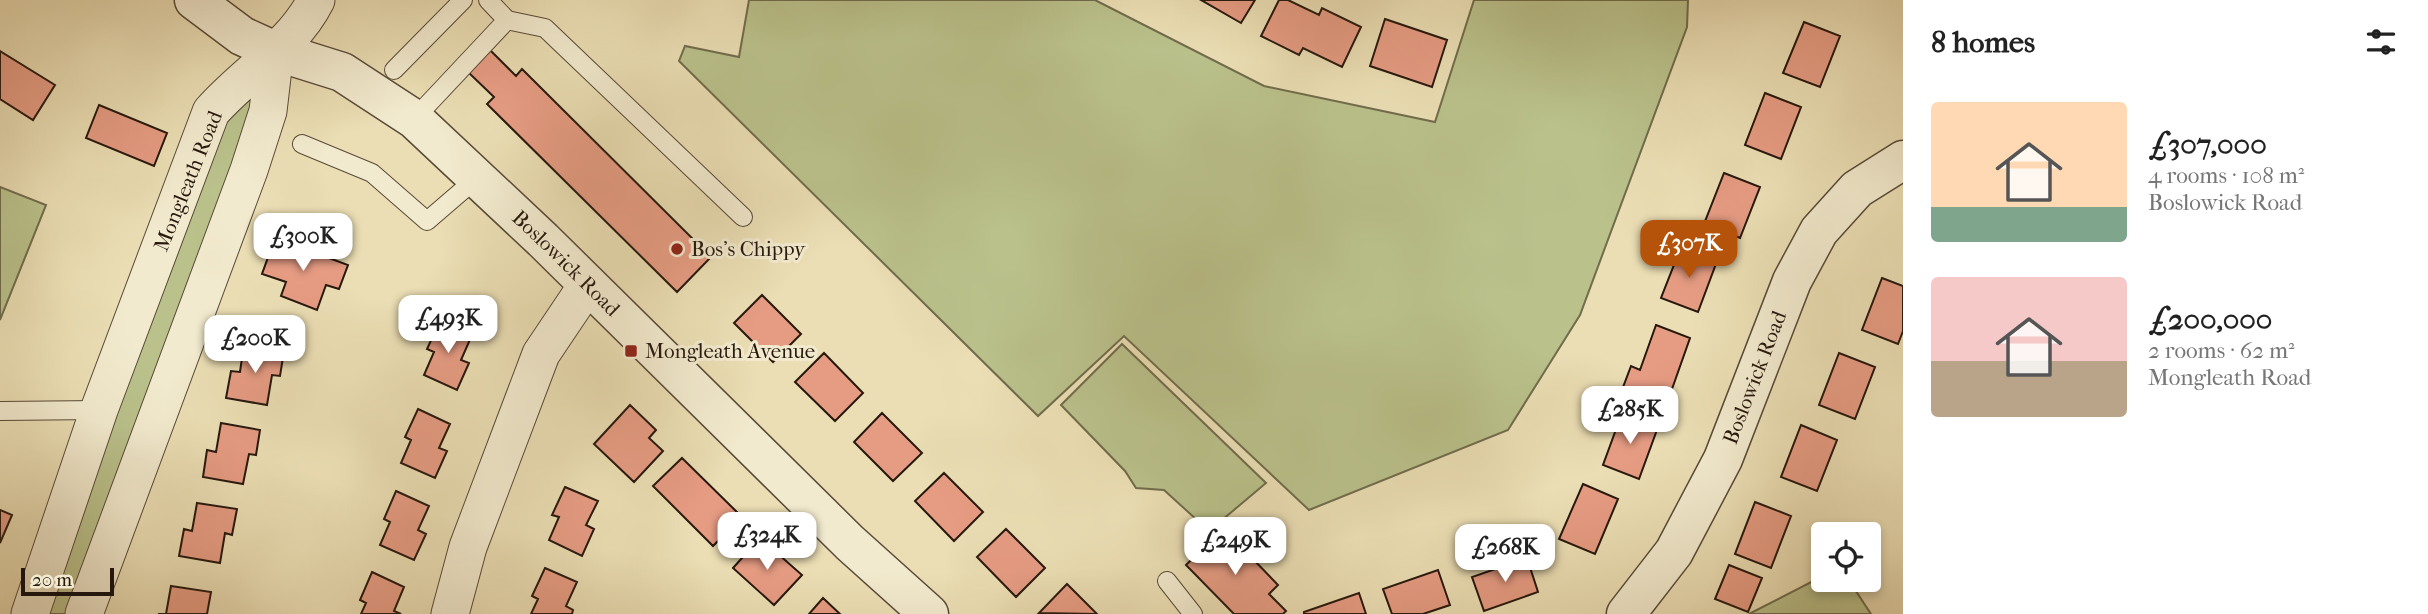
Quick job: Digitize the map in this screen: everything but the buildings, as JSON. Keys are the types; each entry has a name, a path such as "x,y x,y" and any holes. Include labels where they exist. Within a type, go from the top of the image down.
{"street":[{"name":"Boslowick Road","path":"194,0 242,36 275,51 342,72 414,119 588,284 849,543 929,614"},
{"name":"Mongleath Road","path":"30,614 99,410 211,112 231,89 305,22 316,0"},
{"path":"84,614 249,170 268,111 275,51"},
{"name":"Boslowick Road","path":"1626,614 1674,552 1723,459 1792,281 1819,231 1857,189 1903,160"},
{"path":"450,614 468,547 541,354 588,284"}],"lane":[{"path":"394,70 463,0"},
{"path":"488,0 508,20 545,28 743,217"},
{"path":"414,119 508,20"},
{"path":"302,144 372,173 427,221 477,178"},
{"path":"0,411 99,410"},
{"path":"1167,581 1193,614"}],"green space":[{"path":"749,0 1095,0 1264,86 1435,122 1474,0 1688,0 1687,27 1580,315 1508,430 1309,510 1124,336 1038,416 679,61 685,46 739,57"},
{"path":"262,73 257,114 77,614 43,614 221,115"},
{"path":"0,187 46,205 0,320"},
{"path":"1122,344 1266,483 1209,531 1164,490 1136,488 1125,471 1061,405"},
{"path":"1811,582 1811,592 1857,592 1871,614 1749,614"}],"place":[{"name":"Bos's Chippy","path":"677,249"},
{"name":"Mongleath Avenue","path":"631,351"}]}
